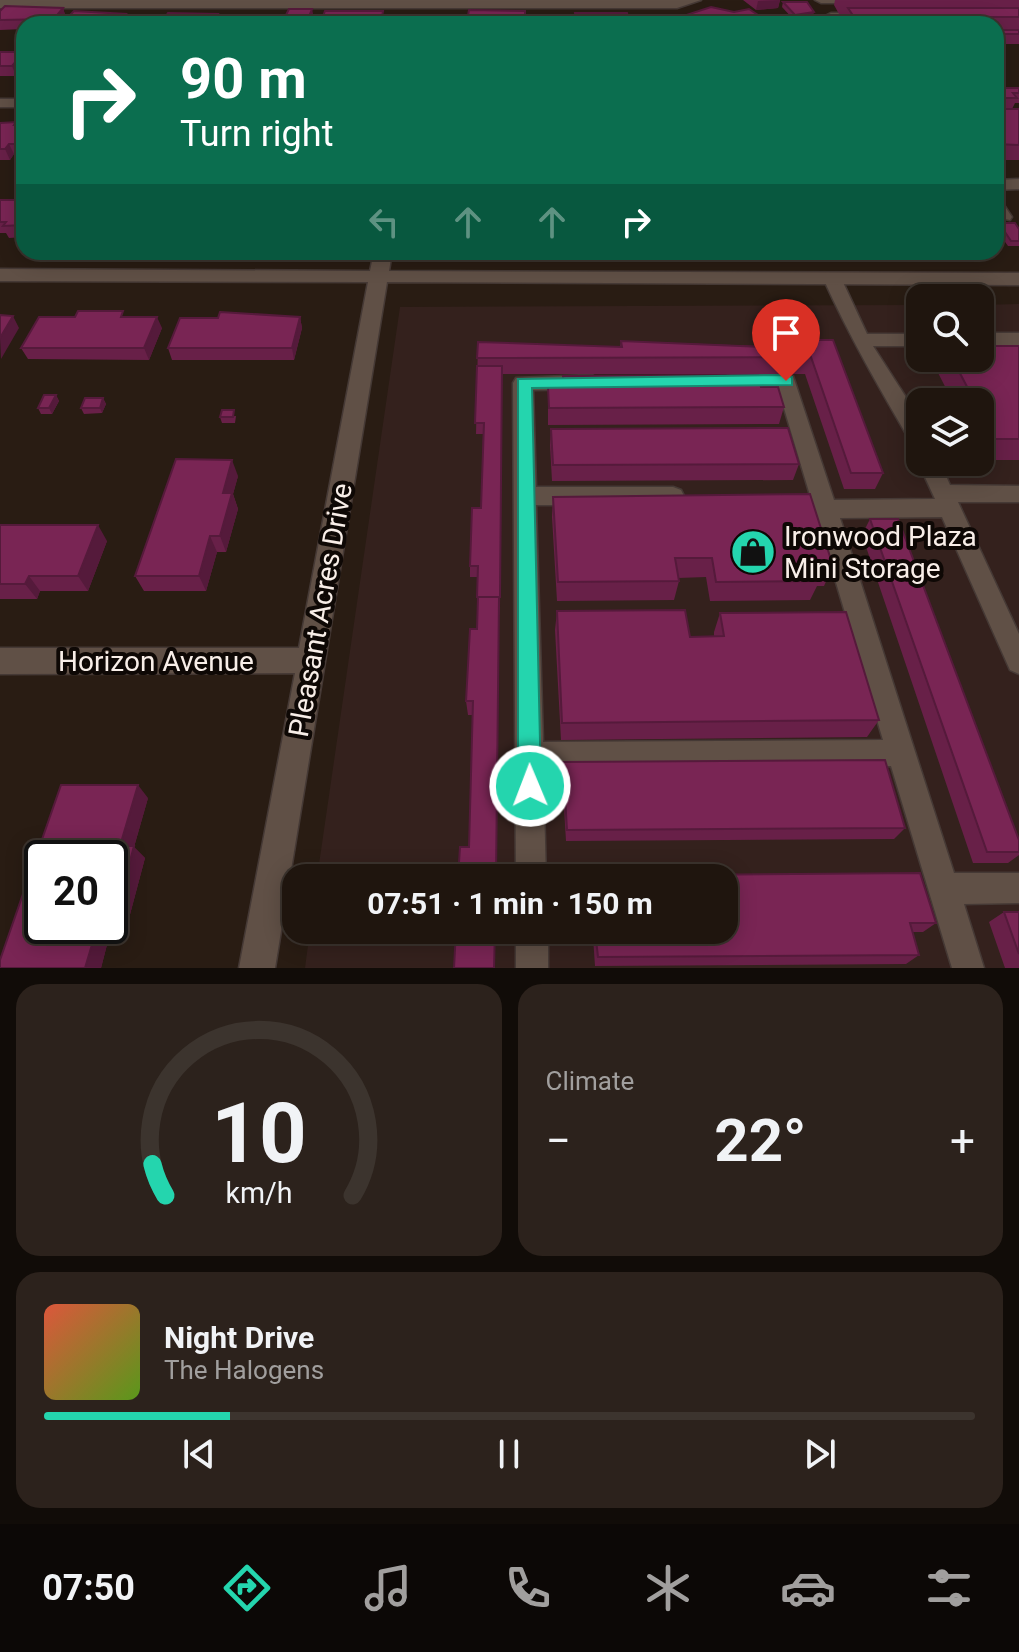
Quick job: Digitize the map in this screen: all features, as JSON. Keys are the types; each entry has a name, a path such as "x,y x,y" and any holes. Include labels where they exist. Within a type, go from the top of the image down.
{"street":[{"path":"0,4 426,10 677,4 695,0"},
{"path":"0,275 381,264 832,278 1019,279"},
{"name":"Pleasant Acres Drive","path":"257,968 381,264"},
{"name":"Horizon Avenue","path":"0,661 312,660"}],"lane":[{"path":"821,0 882,0"},
{"path":"832,278 860,340 906,411"},
{"path":"994,339 1019,339"},
{"path":"860,340 906,340"},
{"path":"709,381 786,381 968,968"},
{"path":"531,864 523,383 616,382"},
{"path":"935,476 1012,629 1019,662"},
{"path":"791,496 824,502 946,501 1019,494"},
{"path":"525,496 697,496"},
{"path":"529,755 901,753"},
{"path":"944,889 1019,888"},
{"path":"532,944 532,968"}],"shaded area":[{"path":"1019,304 1019,968 305,968 308,944 738,944 738,864 319,864 400,307 906,305 906,372 994,372 994,305"}],"building":[{"path":"783,2 807,2 814,12 795,15"},
{"path":"5,6 63,8 56,16 16,16 16,20 0,20 0,11"},
{"path":"711,7 734,12 749,9 760,16 683,16"},
{"path":"848,8 1019,8 1019,17 853,16"},
{"path":"289,9 312,9 309,16 236,16 237,15 286,15"},
{"path":"469,10 525,11 525,16 468,16"},
{"path":"74,11 126,14 125,16 69,16"},
{"path":"325,11 383,11 382,16 323,16"},
{"path":"168,13 218,14 217,16 166,16"},
{"path":"575,13 627,13 628,16 576,16"},
{"path":"1004,30 1019,30 1019,34 1004,34"},
{"path":"0,52 16,52 16,61 12,66 0,66"},
{"path":"1004,88 1019,88 1019,93 1013,93 1017,98 1004,98"},
{"path":"1004,109 1019,109 1019,145 1004,144"},
{"path":"16,122 16,144 9,144 5,149 0,149 0,123"},
{"path":"0,200 16,200 16,225 3,226 6,222 0,222"},
{"path":"1004,223 1015,223 1019,229 1019,241 1011,241 1004,230"},
{"path":"78,311 123,311 121,317 157,317 144,348 21,348 39,317 75,317"},
{"path":"220,312 300,317 292,348 168,348 180,318 218,318"},
{"path":"0,315 13,316 0,338"},
{"path":"762,340 833,340 883,473 851,473 811,357 477,358 478,342 622,347 621,341 764,347"},
{"path":"994,346 1019,346 1019,439 994,439 994,388 968,388 959,372 994,372"},
{"path":"477,366 502,366 500,597 477,597 478,566 470,566 472,508 481,508 484,423 475,423"},
{"path":"758,375 761,387 778,387 784,407 549,408 548,387 564,387 563,376"},
{"path":"44,395 56,395 49,408 38,408"},
{"path":"85,398 103,398 100,408 81,408"},
{"path":"222,410 234,410 233,417 220,417"},
{"path":"788,428 799,464 553,465 551,429"},
{"path":"176,459 232,460 223,493 232,493 220,536 210,536 199,576 135,576"},
{"path":"810,494 833,566 815,567 819,581 716,582 712,558 675,558 679,581 558,582 553,497"},
{"path":"870,519 898,519 1019,840 1019,852 987,852"},
{"path":"0,525 98,525 78,576 29,576 25,584 0,584"},
{"path":"478,597 499,597 496,864 459,864 460,847 469,847 473,701 466,701 470,629 477,629"},
{"path":"685,610 690,637 724,636 720,613 846,612 879,720 562,723 557,611"},
{"path":"885,760 905,828 567,830 563,762"},
{"path":"61,785 138,785 122,840 42,840"},
{"path":"128,846 134,846 128,868"},
{"path":"920,873 936,923 910,923 919,955 598,957 597,944 738,944 738,875"},
{"path":"24,891 24,944 92,944 85,968 0,968"},
{"path":"1004,912 1019,912 1019,954"},
{"path":"455,944 495,944 494,968 454,968"}],"place":[{"name":"Ironwood Plaza Mini Storage","path":"753,552"}],"route":[{"path":"530,786 523,383 786,381"}]}
